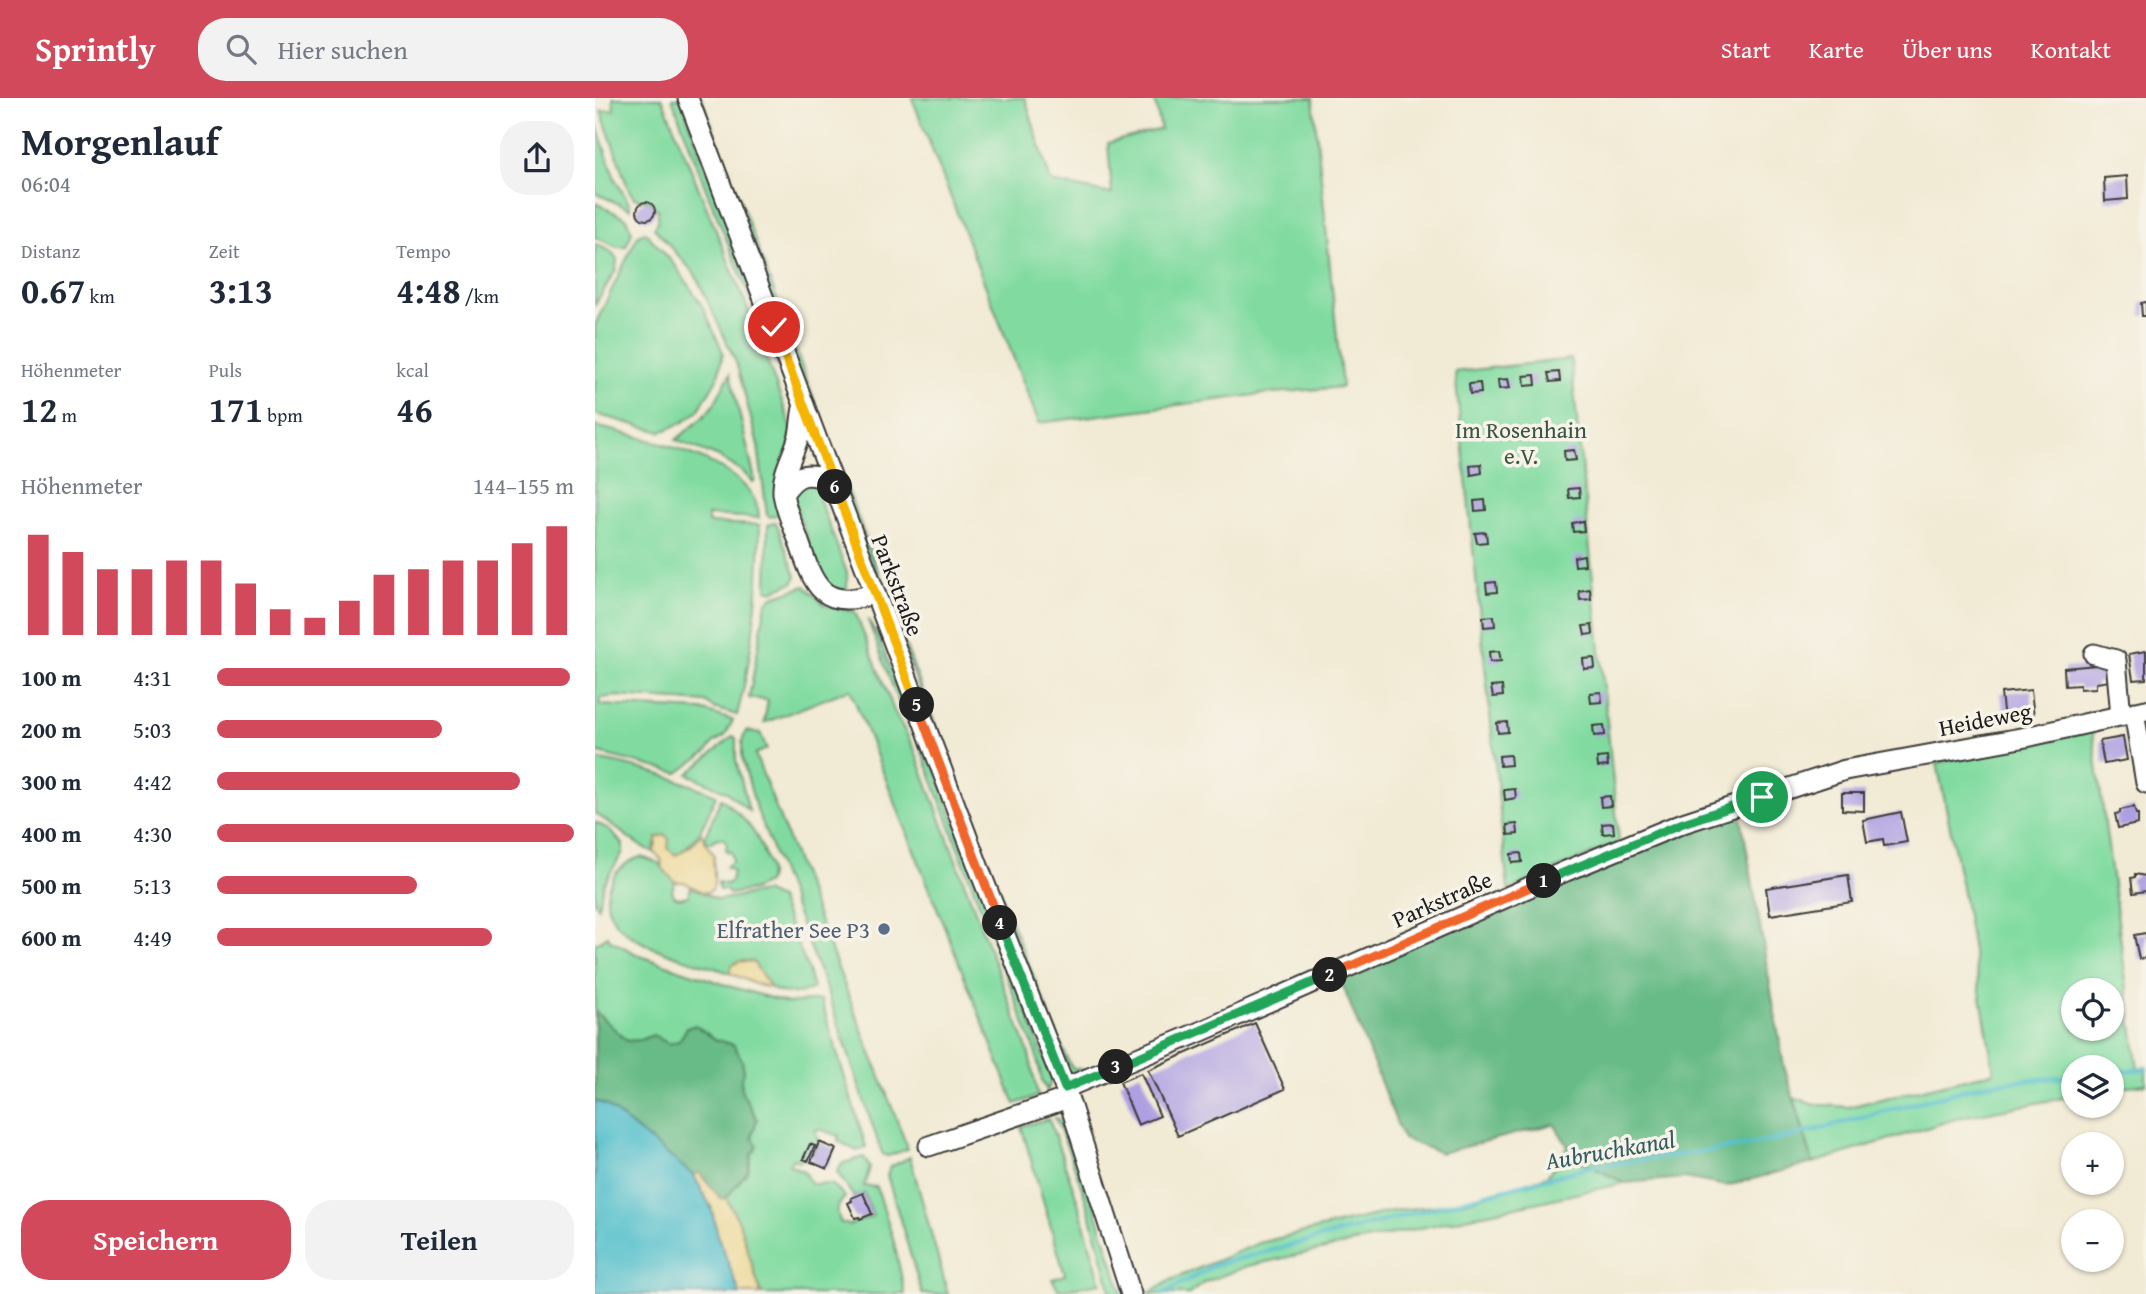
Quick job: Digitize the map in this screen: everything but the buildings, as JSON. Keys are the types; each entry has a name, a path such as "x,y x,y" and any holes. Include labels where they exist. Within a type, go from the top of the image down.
{"street":[{"name":"Parkstraße","path":"688,98 1066,1093 1131,1294"},
{"path":"803,403 799,435 784,476 783,494 811,579 821,592 837,599 851,600 875,593"},
{"path":"783,494 791,481 803,475 832,479"},
{"path":"2094,654 2116,660 2134,713 2146,783"},
{"name":"Heideweg","path":"1845,770 2026,737 2134,713"},
{"name":"Parkstraße","path":"1066,1093 1566,871 1683,823 1845,770"},
{"path":"929,1146 1066,1093"}],"green space":[{"path":"613,98 662,98 750,314 792,429 779,514 770,517 767,515 758,445 736,362 695,274 654,228 658,221 658,210 648,201 634,198 628,188 601,111 614,110"},
{"path":"672,98 680,98 794,406 705,187"},
{"path":"694,98 702,98 980,845 1068,1061 1073,1068 1088,1071 1080,1075 1065,1071"},
{"path":"912,98 1025,98 1051,182 1112,194 1108,143 1161,129 1154,98 1313,98 1342,387 1263,394 1039,423"},
{"path":"595,120 615,179 630,209 595,193"},
{"path":"595,203 626,218 632,232 626,247 617,247 595,237"},
{"path":"645,232 675,265 703,307 723,352 718,377 698,411 682,423 661,432 595,414 595,325 638,235"},
{"path":"595,244 610,251 617,259 616,270 595,305"},
{"name":"Im Rosenhain e.V.","path":"1571,359 1619,842 1508,890 1455,372"},
{"path":"730,374 755,480 753,482 743,472 719,457 676,440 713,406"},
{"path":"595,426 666,445 718,467 739,481 754,498 759,518 708,515 708,523 760,525 755,621 737,715 714,708 705,702 617,696 600,698 600,705 701,710 733,720 725,736 678,773 595,752"},
{"path":"813,482 847,573 847,591 824,585 793,499 799,488"},
{"path":"776,522 796,576 794,582 773,591 767,589 768,525"},
{"path":"805,586 824,604 855,612 895,713 913,746 1029,1054 1038,1096 1015,1104 850,689 764,723 768,700 749,698 766,603 773,597"},
{"path":"868,620 879,638 905,708 920,729 1052,1079 1047,1091 1036,1054 916,736 900,707"},
{"path":"2092,728 2138,1069 2146,1067 2146,1084 2124,1087 2124,1055 2061,1055 2061,1098 1962,1117 1813,1163 1794,1097 1811,1104 1848,1107 1994,1072 1937,763"},
{"path":"746,731 760,733 767,749 755,754 908,1149 888,1156 883,1155 879,1145 827,991 755,805 742,757 742,742"},
{"path":"733,736 736,738 736,760 749,811 727,792 688,774"},
{"path":"595,759 657,773 716,795 697,836 676,855 655,843 654,852 595,814"},
{"path":"721,798 742,817 762,847 769,873 767,883 752,890 729,894 726,890 719,890 718,882 726,884 731,881 733,871 726,867 733,861 731,852 726,851 727,842 722,838 711,843 706,842 705,837"},
{"path":"1740,810 1784,1066 1813,1163 1726,1186 1685,1178 1625,1183 1576,1159 1554,1124 1441,1153 1403,1139 1339,976"},
{"path":"595,822 608,829 623,844 623,852 604,883 598,907 595,903"},
{"path":"641,857 659,863 675,882 672,890 674,896 679,898 688,896 691,887 718,900 764,892 779,899 813,988 797,993 779,992 767,984 753,962 740,961 732,965 729,973 672,955 631,936 617,923 608,908 608,889 620,868"},
{"path":"608,936 610,940 640,956 729,986 788,1003 821,1000 866,1147 857,1151 838,1141 839,1136 819,1129 815,1131 819,1141 812,1156 799,1161 792,1159 789,1164 805,1172 813,1184 831,1184 845,1197 838,1206 838,1216 841,1223 849,1225 873,1216 864,1193 854,1197 837,1172 843,1163 864,1157 870,1168 864,1186 877,1187 894,1242 905,1294 761,1294 739,1222 726,1198 748,1171 752,1152 755,1151 752,1137 757,1119 742,1092 742,1060 734,1045 715,1039 695,1025 687,1028 679,1041 669,1044 653,1035 627,1041 595,1011 595,944"},
{"path":"595,1011 627,1041 653,1035 669,1044 679,1041 687,1028 695,1025 715,1039 734,1045 742,1060 742,1092 757,1119 752,1137 757,1145 752,1153 748,1171 726,1198 721,1200 698,1173 694,1176 606,1105 595,1101"},
{"path":"1055,1118 1066,1123 1071,1130 1122,1294 1111,1294 1087,1204"},
{"path":"1049,1119 1077,1199 1101,1283 1059,1290 1052,1279 1065,1275 1021,1126"},
{"path":"1568,1146 1576,1159 1625,1183 1248,1266 1205,1282 1189,1294 1148,1294 1171,1280 1259,1243 1391,1211 1466,1202 1547,1176"},
{"path":"910,1157 948,1294 922,1294 887,1175 890,1167"}],"sand":[{"path":"702,833 714,855 712,890 704,893 684,882 675,882 663,869 661,859 654,852 657,837 665,835 669,839 668,849 676,855 692,845"},
{"path":"740,961 753,962 771,988 729,973 732,965"},
{"path":"698,1172 721,1199 726,1198 739,1222 761,1294 740,1294 719,1239 711,1207 694,1176"}],"water":[{"path":"595,1101 606,1105 694,1176 711,1207 719,1239 740,1294 595,1294"}],"waterway":[{"name":"Aubruchkanal","path":"2124,1071 2146,1069"},
{"name":"Aubruchkanal","path":"1163,1294 1215,1265 1591,1167 1748,1145 1797,1135 1986,1084 2061,1077"}],"place":[{"name":"Elfrather See P3","path":"884,929"}],"route":[{"path":"774,327 1065,1088 1202,1031 1566,871 1683,823 1762,797"}]}
